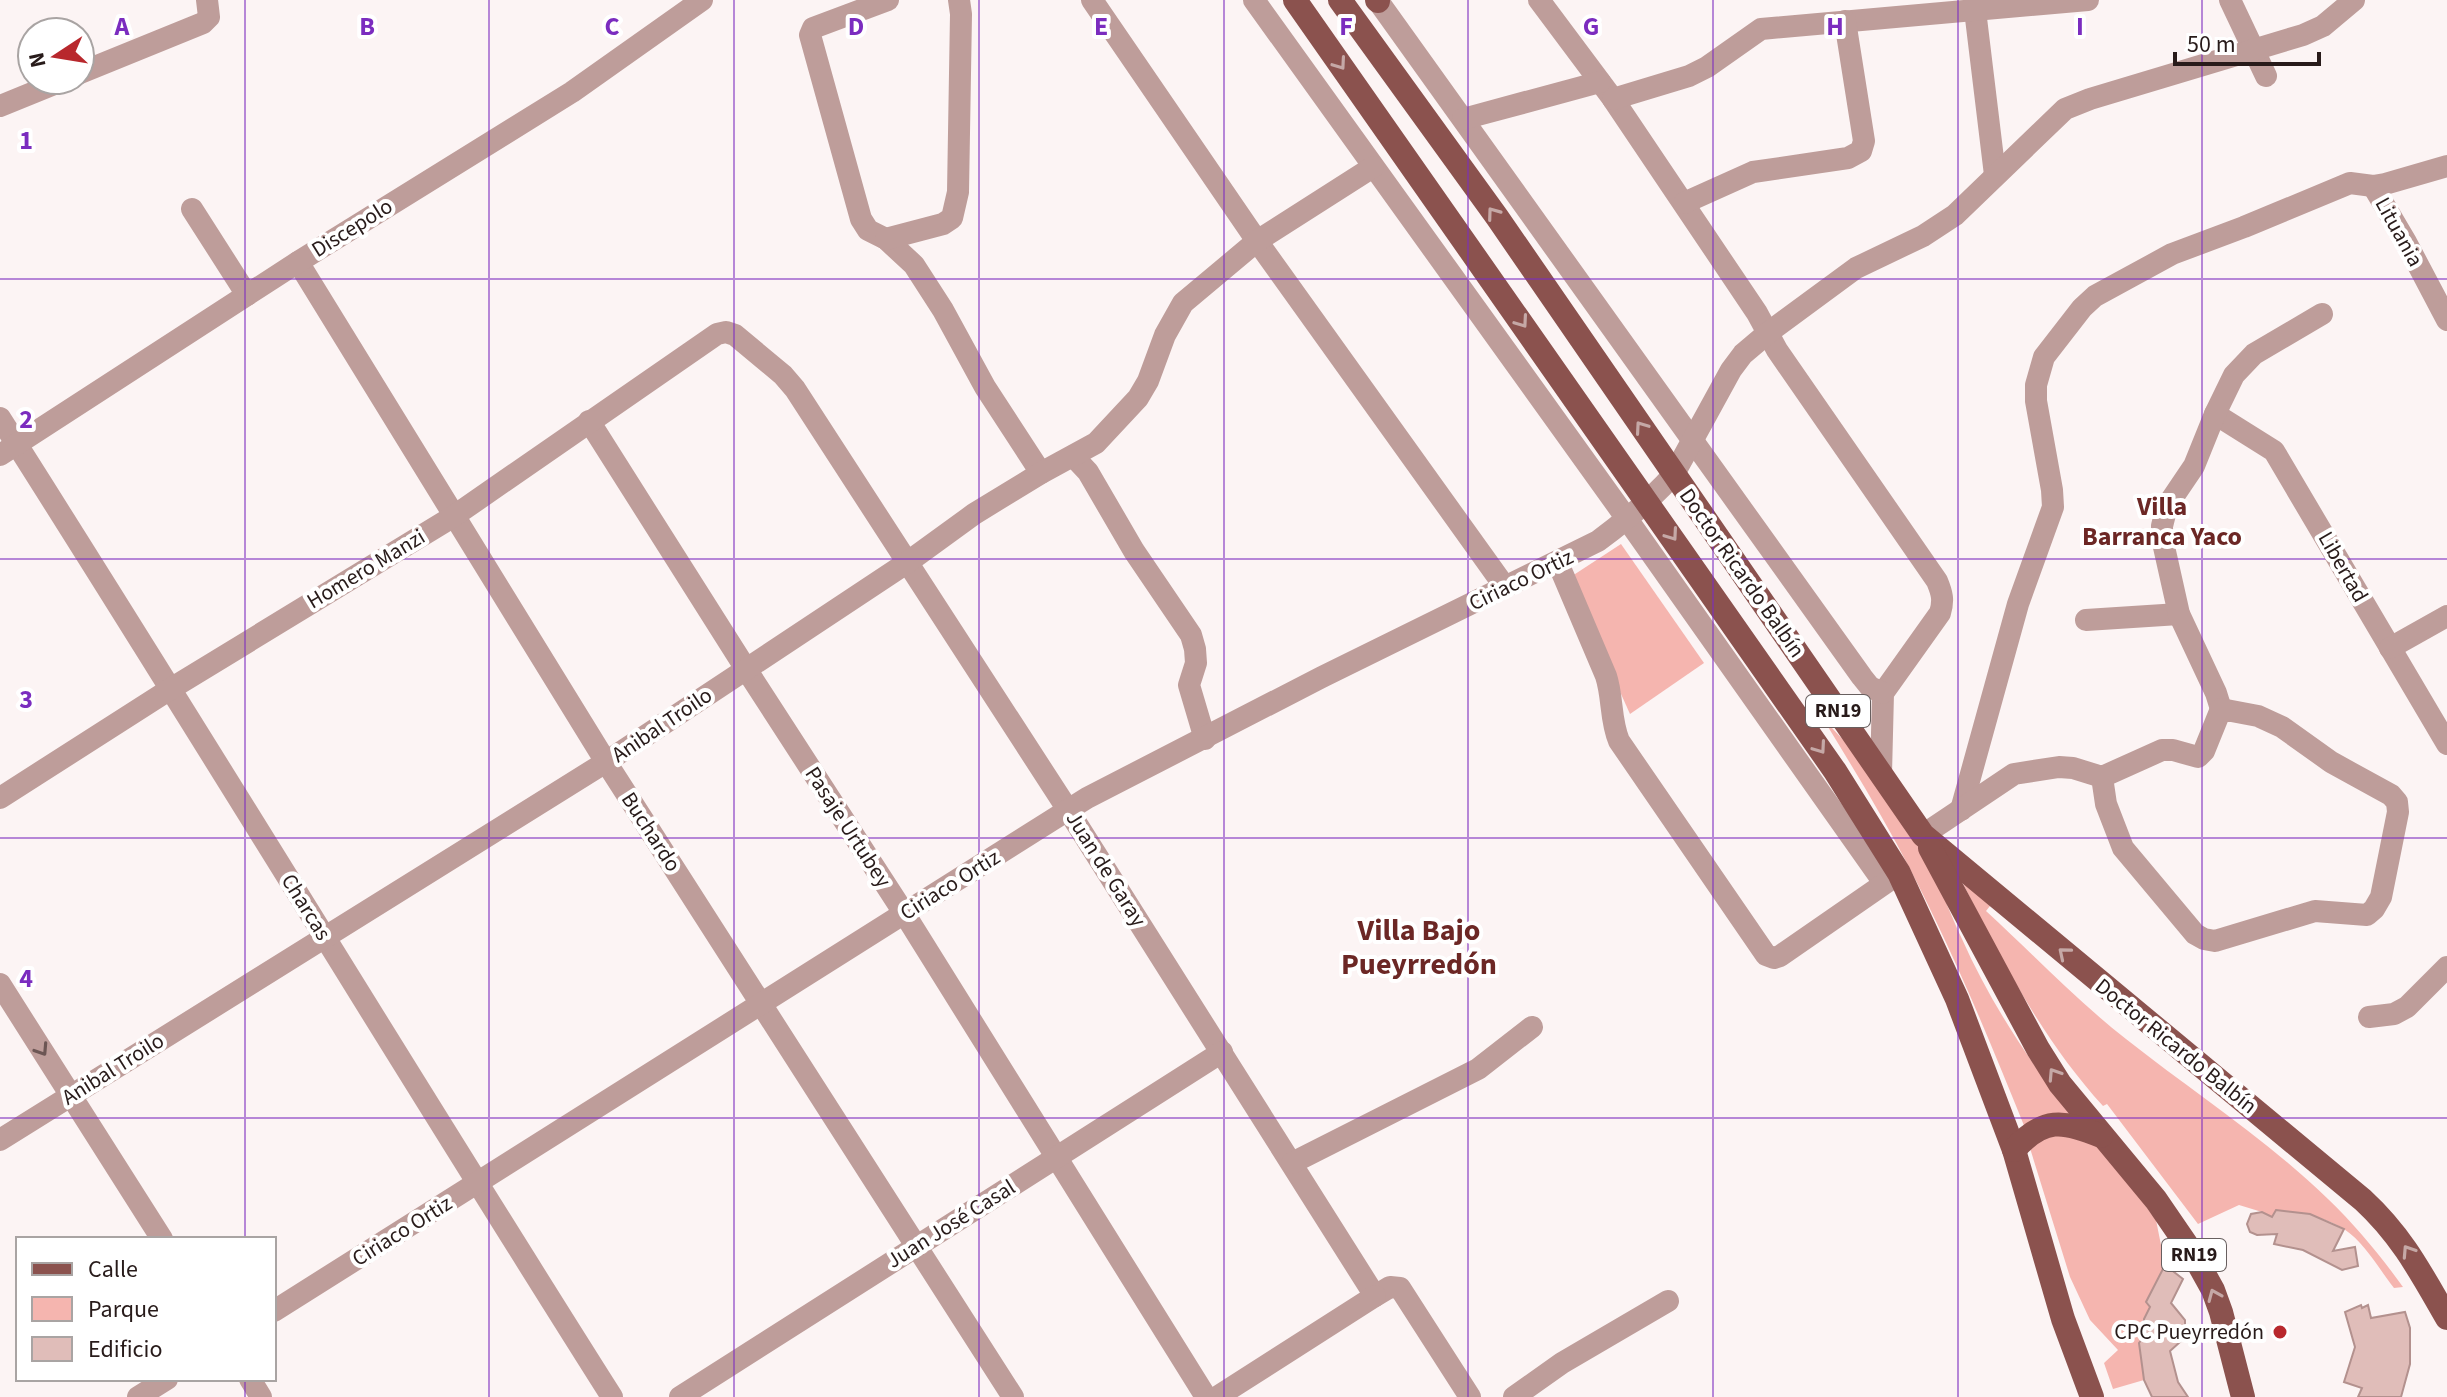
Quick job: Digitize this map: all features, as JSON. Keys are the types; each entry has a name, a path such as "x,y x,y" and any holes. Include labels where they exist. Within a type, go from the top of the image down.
{"main road":[{"name":"Doctor Ricardo Balbín","path":"1295,0 1835,771 1957,999 2014,1150 2063,1319 2092,1397"},
{"name":"Doctor Ricardo Balbín","path":"1340,0 1497,217 1923,835 2363,1200 2400,1238 2447,1318"},
{"name":"RN19","path":"1923,835 2038,1049 2060,1084 2156,1200 2204,1273 2221,1312 2243,1397"},
{"path":"2014,1150 2033,1131 2042,1127 2072,1126 2101,1136"}],"street":[{"path":"96,66 203,23 209,17 207,0"},
{"name":"Discepolo","path":"8,449 298,262 572,92 702,0"},
{"path":"888,0 854,6 813,28 810,35 861,219 868,230 886,239 914,265 985,387 1041,473"},
{"path":"886,239 943,224 952,218 958,192 959,0"},
{"path":"1092,0 1257,241 1505,587"},
{"path":"1254,0 1627,519 1892,878 1780,956 1774,958 1766,955 1619,741 1613,728 1606,676 1558,563"},
{"path":"1378,0 1862,677 1870,687 1883,693"},
{"path":"1539,0 1607,90 1684,203 1769,332 1777,350 1943,594 1940,613 1883,693 1881,774"},
{"path":"1463,119 1689,76 1761,29 2088,0"},
{"path":"2230,0 2266,76"},
{"name":"Ciriaco Ortiz","path":"276,1310 1087,798 1322,677 1598,541 1627,519 1674,474 1737,359 1856,268 1955,215 2057,116 2073,105 2303,35 2323,26 2354,0"},
{"path":"1975,10 1995,175"},
{"path":"1684,203 1753,172 1848,158 1861,151 1864,141 1845,21"},
{"path":"0,106 25,96"},
{"path":"1961,810 2018,604 2053,507 2036,401 2036,385 2044,357 2095,296 2190,245 2244,227 2350,183 2373,186 2447,166"},
{"name":"Anibal Troilo","path":"0,1140 606,762 908,562 974,514 1096,443 1138,398 1148,381 1165,335 1183,303 1257,241 1373,167"},
{"name":"Lituania","path":"2373,186 2447,320"},
{"path":"192,209 247,295"},
{"name":"Buchardo","path":"298,262 606,762 1013,1397"},
{"path":"1923,835 2014,774 2059,767 2102,777 2162,750 2198,757 2204,751 2221,709 2179,614 2162,538 2167,506 2194,466 2226,389 2244,362 2322,314"},
{"name":"Homero Manzi","path":"0,798 172,688 454,516 717,334 726,332"},
{"name":"Juan de Garay","path":"726,332 735,335 795,389 1068,810 1375,1296"},
{"name":"Libertad","path":"2215,414 2274,451 2447,744"},
{"name":"Charcas","path":"0,418 8,449 172,688 612,1397"},
{"name":"Pasaje Urtubey","path":"589,421 904,913 1206,1397"},
{"path":"1073,456 1088,472 1127,540 1191,635 1196,663 1189,685 1205,739"},
{"path":"2086,620 2179,614"},
{"path":"2390,648 2447,616"},
{"path":"2102,777 2106,804 2123,848 2195,934 2204,939 2215,941 2315,911 2367,915 2381,897 2398,812 2397,802 2391,795 2331,762 2282,727 2258,716 2221,709"},
{"path":"2369,1017 2394,1014 2407,1007 2447,967"},
{"path":"0,984 161,1237"},
{"path":"1292,1163 1478,1069 1532,1027"},
{"name":"Juan José Casal","path":"680,1397 1222,1052"},
{"path":"1217,1397 1390,1287 1400,1288 1470,1397"},
{"path":"1514,1397 1562,1363 1668,1301"},
{"path":"138,1397 164,1381"}],"green space":[{"path":"1621,544 1704,663 1630,714 1569,578"},
{"path":"1822,717 1876,775 1903,812 1985,986 2026,1052 2072,1116 2025,1128 1927,902 1879,812"},
{"path":"1954,866 1994,901 1986,911 2090,1009 2151,1059 2255,1136 2328,1199 2367,1241 2403,1287 2394,1288 2352,1235 2320,1218 2277,1210 2270,1219 2262,1212 2239,1205 2198,1224 2107,1104 2103,1106 2080,1079 2039,1022 2003,961"},
{"path":"2049,1129 2097,1139 2156,1220 2165,1265 2146,1302 2152,1309 2143,1322 2144,1337 2139,1343 2144,1380 2113,1389 2104,1363 2118,1350 2090,1320 2070,1277 2029,1145"}],"building":[{"path":"2276,1210 2310,1214 2344,1229 2333,1251 2355,1247 2358,1266 2342,1270 2303,1250 2274,1244 2277,1234 2257,1235 2250,1232 2247,1224 2251,1214 2262,1212 2272,1217"},
{"path":"2165,1265 2183,1279 2171,1303 2185,1320 2185,1335 2170,1351 2178,1382 2188,1397 2152,1397 2144,1380 2139,1343 2150,1307 2146,1302"},
{"path":"2361,1305 2362,1308 2368,1305 2371,1318 2405,1312 2410,1328 2410,1364 2401,1397 2358,1397 2362,1388 2344,1382 2355,1347 2345,1312"}],"place":[{"name":"CPC Pueyrredón","path":"2280,1332"}],"district":[{"name":"Villa Barranca Yaco","path":"2162,521"},
{"name":"Villa Bajo Pueyrredón","path":"1419,947"}]}
